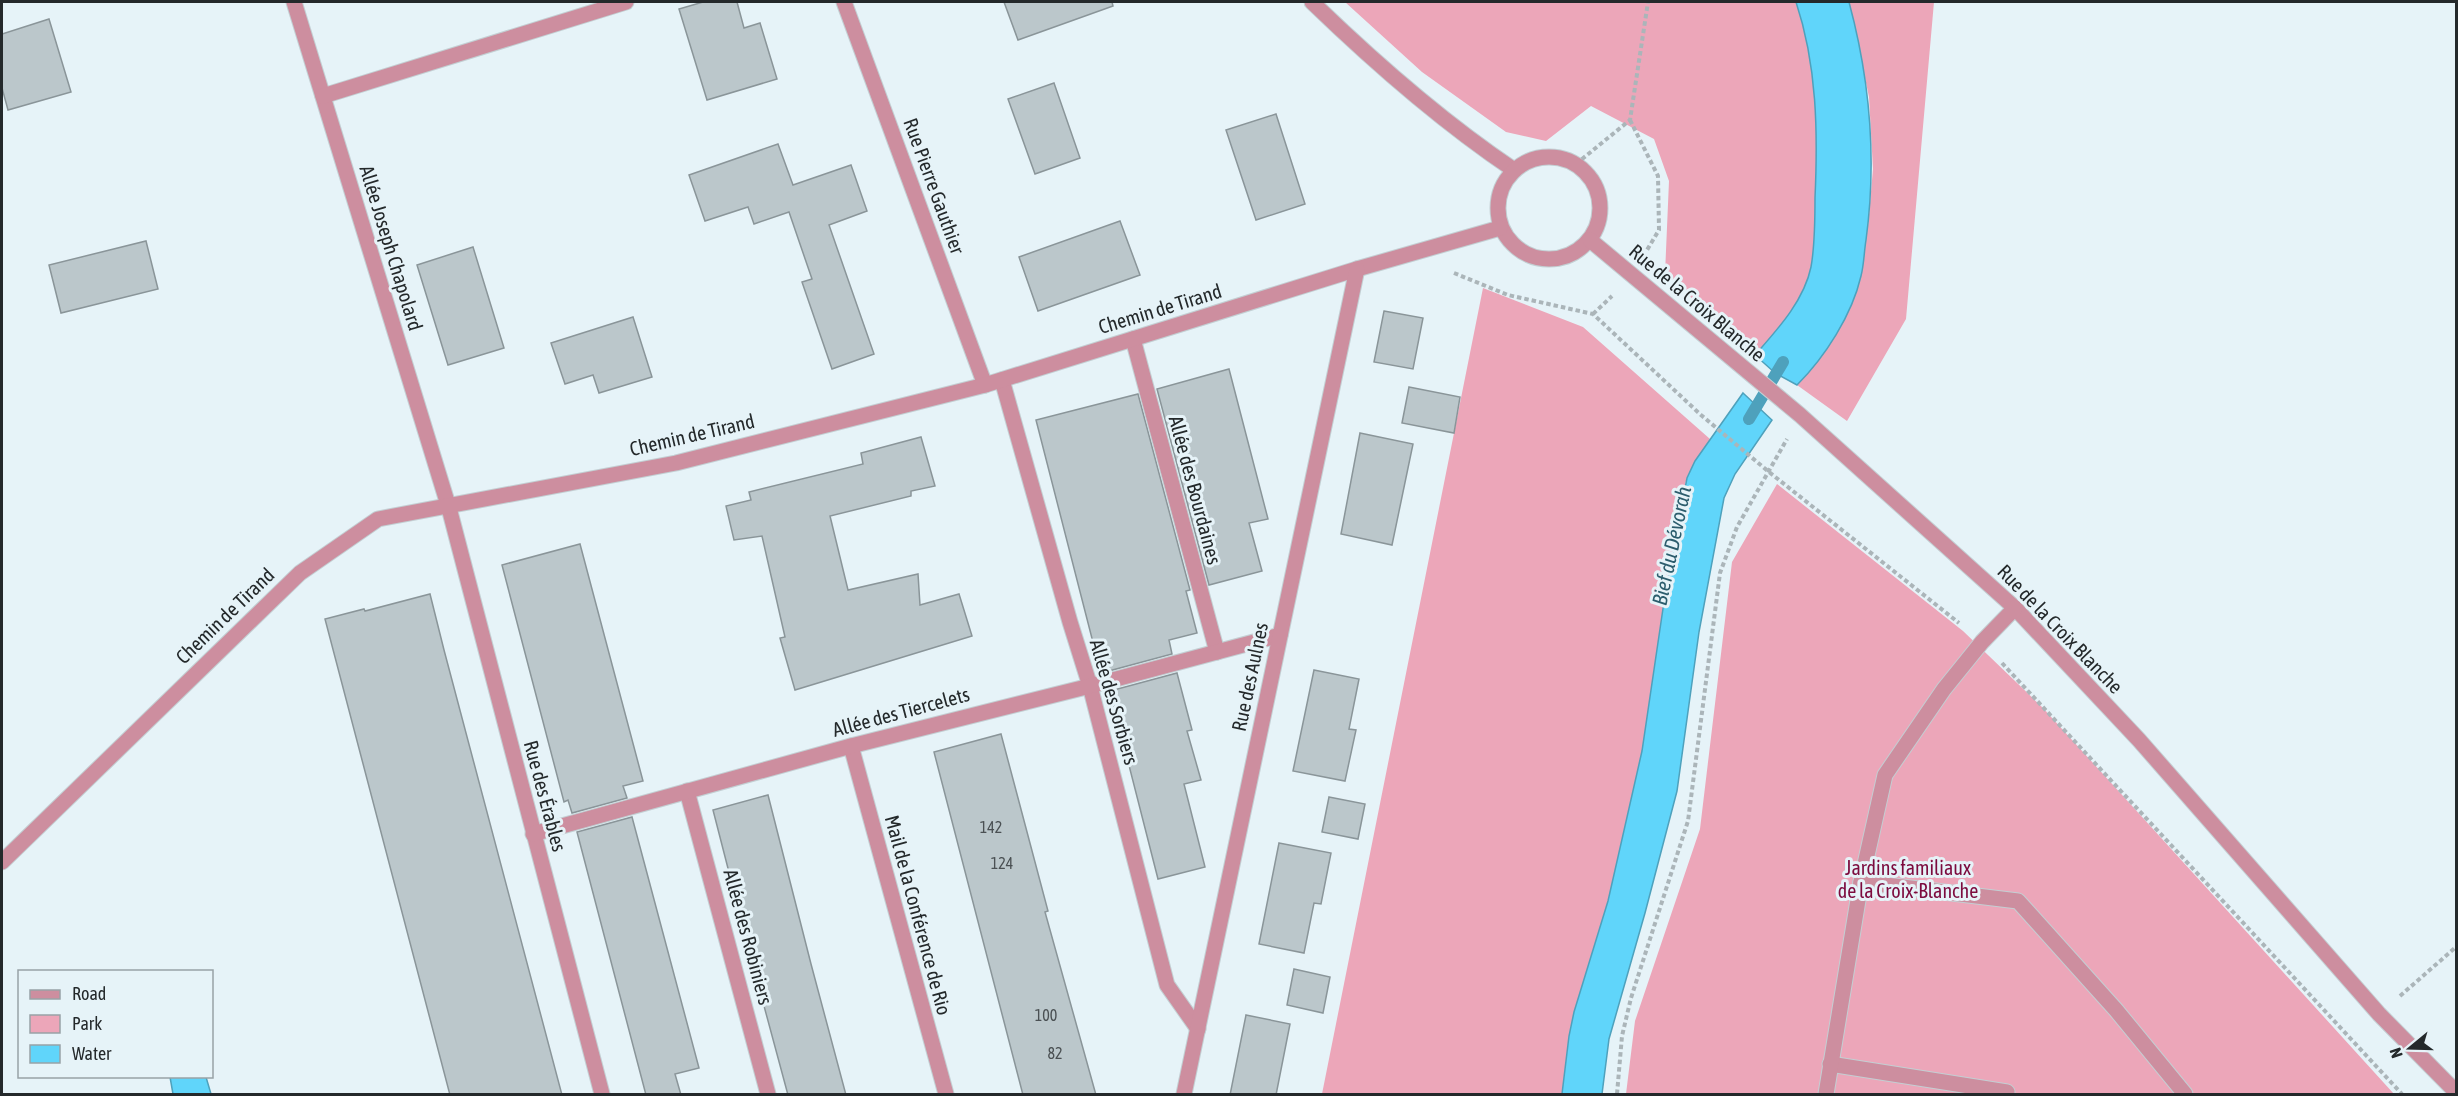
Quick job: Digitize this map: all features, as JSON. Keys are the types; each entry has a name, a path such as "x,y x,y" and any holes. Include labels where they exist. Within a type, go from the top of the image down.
{"street":[{"name":"Allée Joseph Chapolard","path":"294,2 449,508"},
{"path":"323,96 626,2"},
{"name":"Rue Pierre Gauthier","path":"844,2 985,385"},
{"path":"1312,2 1468,139 1514,170"},
{"path":"1546,156 1564,158 1576,164 1590,176 1598,192 1601,210 1597,228 1590,240 1576,252 1559,259 1542,260 1525,254 1510,243 1500,228 1497,201 1503,184 1514,170 1528,160 1546,156"},
{"name":"Chemin de Tirand","path":"2,862 300,573 378,519 449,508 676,463 985,385 1357,268 1500,228"},
{"name":"Rue de la Croix Blanche","path":"1590,240 1800,415 2014,608 2139,740 2379,1014 2457,1092"},
{"name":"Rue des Aulnes","path":"1184,1095 1357,268"},
{"name":"Allée des Bourdaines","path":"1133,339 1217,652"},
{"name":"Allée des Sorbiers","path":"1002,380 1090,686 1167,985 1198,1029"},
{"name":"Rue des Érables","path":"449,508 602,1095"},
{"path":"1826,1095 1861,882 1885,776 1944,689 1982,642 2014,608"},
{"name":"Allée des Tiercelets","path":"533,834 850,746 1090,686 1280,635"},
{"name":"Mail de la Conférence de Rio","path":"850,746 946,1095"},
{"name":"Allée des Robiniers","path":"687,791 768,1095"},
{"path":"1861,882 2018,901 2116,1010 2185,1095"},
{"path":"1830,1064 2007,1092"}],"path":[{"path":"1593,314 1632,276 1659,230 1658,176 1630,120 1648,2"},
{"path":"1576,164 1630,120"},
{"path":"1446,243 1454,273 1508,295 1593,314 1701,415 1982,642 2402,1095"},
{"path":"1617,1095 1622,1036 1631,998 1688,821 1720,573 1737,527 1769,472"},
{"path":"2379,1014 2457,947"}],"green space":[{"path":"1345,2 1796,2 1812,74 1816,124 1815,224 1811,267 1802,292 1789,314 1755,355 1665,274 1669,181 1654,139 1591,106 1546,141 1506,132 1422,72"},
{"path":"1849,2 1934,2 1906,319 1847,421 1797,385 1824,351 1847,312 1868,226 1873,169 1869,97"},
{"path":"1483,288 1583,327 1710,439 1687,477 1680,504 1642,751 1608,901 1574,1012 1562,1094 1322,1094"},
{"name":"Jardins familiaux de la Croix-Blanche","path":"1777,484 1963,631 2043,708 2394,1094 1626,1094 1635,1021 1700,829 1732,562"}],"water":[{"path":"1796,2 1849,2 1867,90 1871,150 1869,210 1863,267 1857,291 1836,335 1818,362 1797,385 1775,373 1755,355 1781,325 1796,303 1807,280 1812,259 1816,124 1812,74"},
{"path":"1743,393 1772,420 1735,474 1724,498 1699,632 1677,791 1609,1039 1602,1094 1562,1094 1574,1012 1608,901 1642,751 1665,595 1687,478 1695,461"},
{"path":"170,1078 206,1078 211,1094 173,1094"}],"building":[{"path":"703,2 737,2 744,28 760,23 777,79 707,100 679,9"},
{"path":"1004,2 1112,2 1113,6 1018,40"},
{"path":"49,19 71,92 8,110 2,88 2,34"},
{"path":"1054,83 1080,158 1035,174 1008,99"},
{"path":"1276,114 1305,204 1256,220 1226,130"},
{"path":"778,144 793,185 851,165 867,211 829,225 874,354 832,369 802,282 812,279 789,212 754,224 748,207 705,221 689,175"},
{"path":"1120,221 1140,275 1038,311 1019,257"},
{"path":"146,241 158,289 61,313 49,265"},
{"path":"473,247 504,348 448,365 417,265"},
{"path":"1384,311 1423,318 1413,369 1374,362"},
{"path":"633,317 652,377 599,393 593,375 565,384 551,343"},
{"path":"1229,369 1268,519 1249,523 1262,571 1209,585 1157,389"},
{"path":"1409,387 1460,397 1454,433 1402,423"},
{"path":"1138,394 1190,590 1186,591 1197,633 1169,640 1172,654 1105,672 1101,658 1097,658 1036,420"},
{"path":"1360,433 1413,444 1392,545 1341,534"},
{"path":"921,437 935,486 911,491 911,496 830,516 848,590 918,574 920,605 959,594 972,636 795,690 780,638 785,637 762,536 734,540 726,506 751,500 749,492 863,464 861,453"},
{"path":"580,544 643,781 623,786 627,798 572,813 568,800 564,802 502,565"},
{"path":"430,594 562,1095 450,1095 325,619"},
{"path":"1314,670 1359,679 1349,729 1356,730 1345,781 1293,771"},
{"path":"1177,673 1192,730 1187,731 1201,780 1184,784 1205,867 1158,879 1110,691"},
{"path":"1001,734 1048,911 1045,912 1096,1095 1023,1095 934,752"},
{"path":"768,795 846,1095 788,1095 750,954 713,810"},
{"path":"1329,797 1365,804 1358,839 1322,832"},
{"path":"632,817 699,1068 675,1074 681,1095 646,1095 577,832"},
{"path":"1279,843 1331,853 1321,904 1314,903 1304,953 1259,944"},
{"path":"1294,969 1330,977 1323,1013 1287,1005"},
{"path":"1246,1015 1290,1024 1276,1095 1230,1095"}],"waterway":[{"name":"Bief du Dévorah","path":"1749,419 1783,362"}]}
